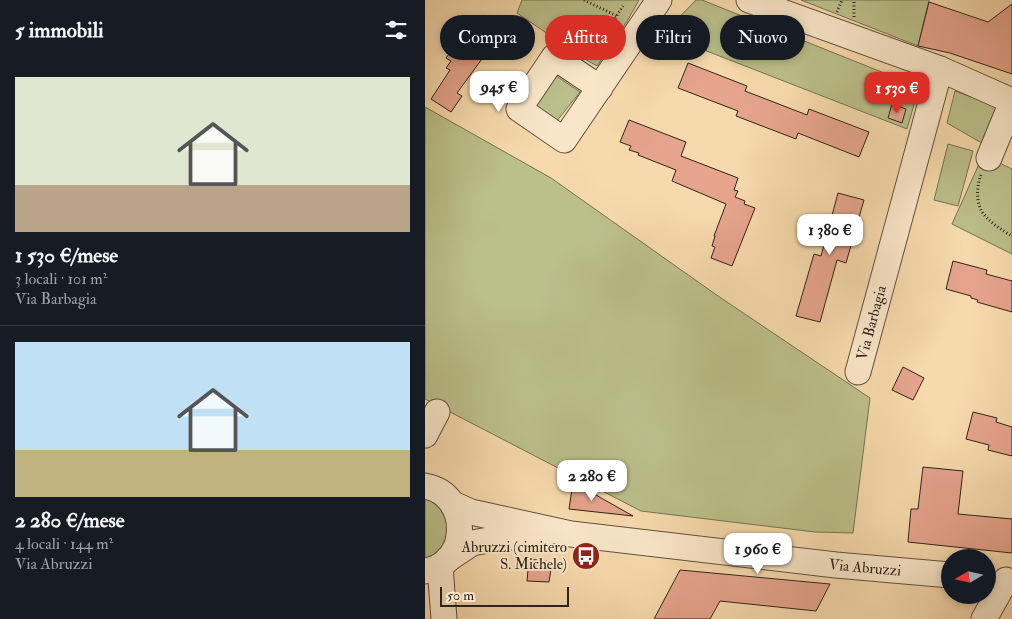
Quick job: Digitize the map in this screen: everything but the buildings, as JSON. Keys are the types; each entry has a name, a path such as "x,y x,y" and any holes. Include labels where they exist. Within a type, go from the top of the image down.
{"street":[{"path":"600,88 659,0"},
{"path":"749,0 940,69 1012,101 989,158"},
{"name":"Via Barbagia","path":"858,372 940,69"},
{"path":"425,435 437,412"},
{"name":"Via Abruzzi","path":"425,486 444,494 453,504 471,512 571,534 941,574"},
{"path":"445,619 438,565 456,547 460,533 459,518 453,504"},
{"name":"Via Abruzzi","path":"438,565 472,543 500,538 571,534"},
{"path":"984,619 1002,579"}],"path":[{"path":"584,0 615,15"},
{"path":"836,15 842,0"},
{"path":"618,15 623,6"},
{"path":"989,158 977,184 981,210 1000,229 1012,236"}],"green space":[{"path":"522,0 639,0 626,23 626,15 545,15 545,32 535,25 535,15 520,15 517,13"},
{"path":"696,0 702,0 739,15 720,15 720,56 710,52 710,15 681,15"},
{"path":"801,0 929,0 918,46"},
{"path":"805,41 919,87 907,129 730,60 805,60"},
{"path":"587,60 601,60 597,66"},
{"path":"555,75 580,92 556,122 534,106"},
{"path":"955,91 1001,108 987,146 947,123"},
{"path":"425,107 551,178 718,296 870,398 853,533 815,532 641,511 425,399"},
{"path":"948,144 973,151 958,206 934,200"},
{"path":"983,155 1012,169 1012,254 952,224"},
{"path":"425,498 428,498 451,517 448,547 425,560"}],"place":[{"name":"Abruzzi (cimitero S. Michele)","path":"586,556"}]}
